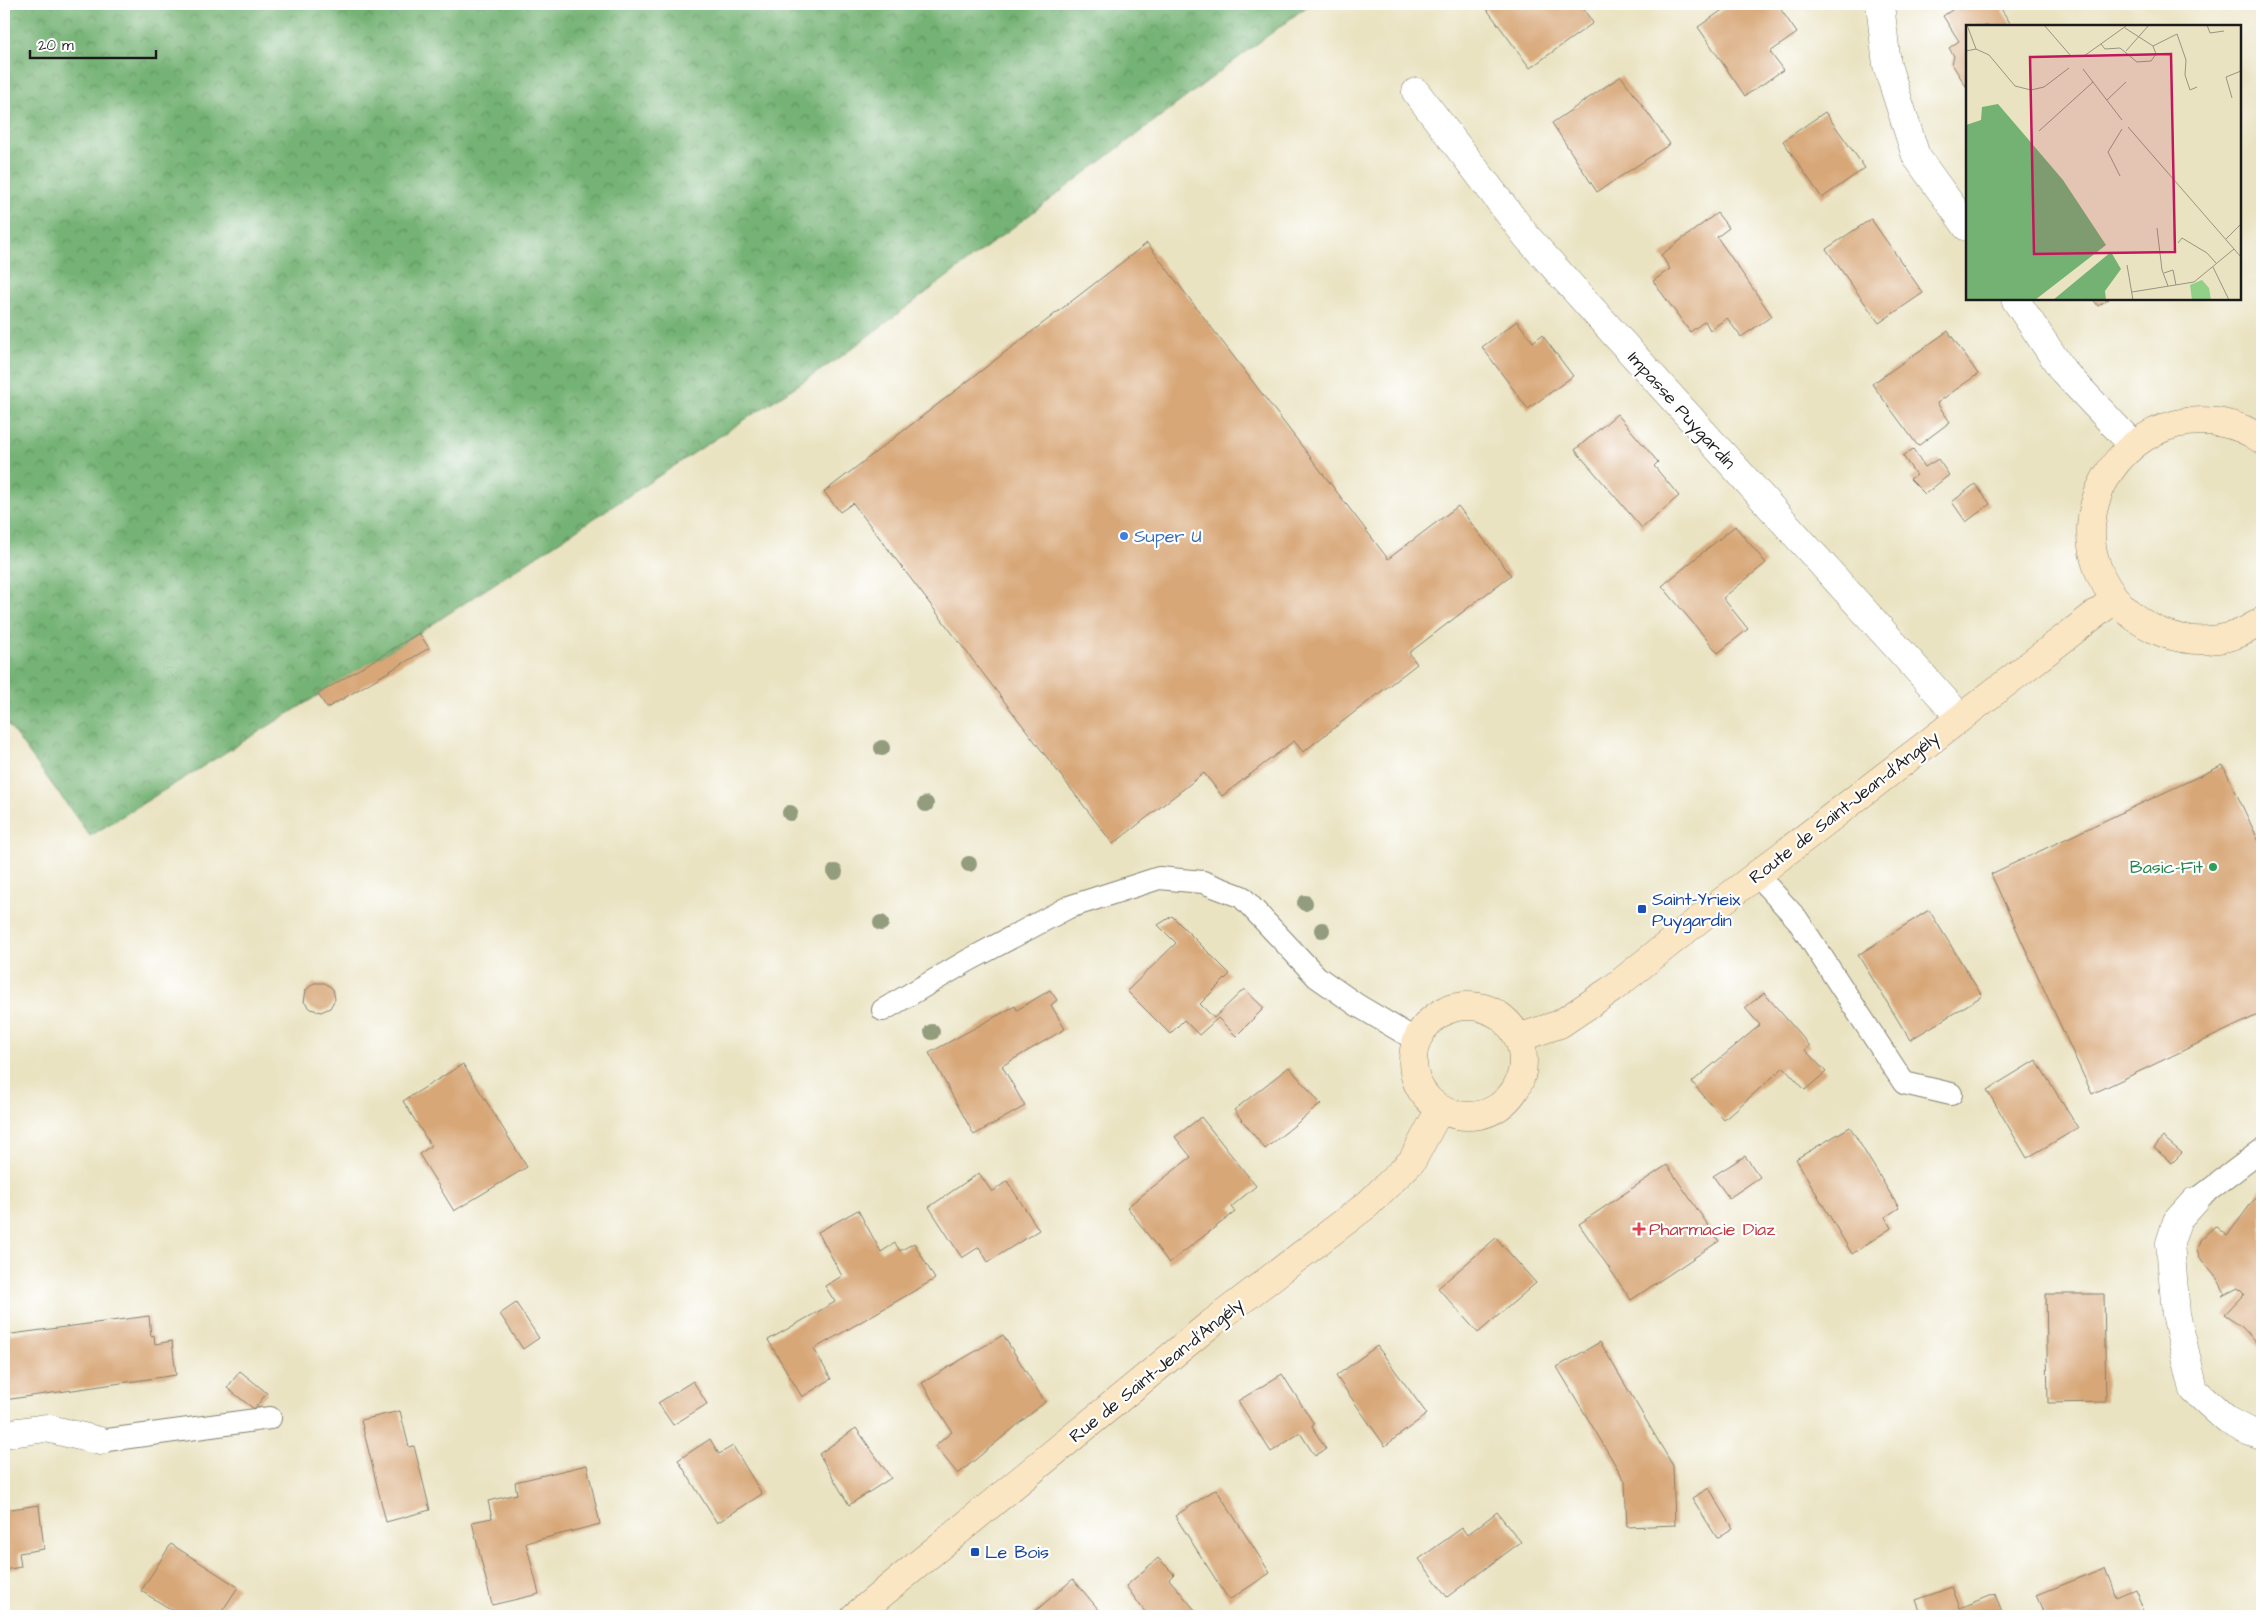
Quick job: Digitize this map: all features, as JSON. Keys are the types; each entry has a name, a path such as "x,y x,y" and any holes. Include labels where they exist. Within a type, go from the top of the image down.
{"main road":[{"path":"2262,440 2253,433 2223,422 2191,420 2160,428 2132,444 2109,469 2095,501 2091,535 2098,569 2115,599 2139,622 2169,636 2202,641 2236,635 2262,622"},
{"name":"Route de Saint-Jean-d'Angély","path":"1518,1038 1560,1024 1586,1008 2115,599"},
{"path":"1458,1006 1476,1006 1493,1012 1508,1022 1518,1038 1524,1055 1522,1073 1516,1090 1504,1104 1488,1114 1470,1117 1452,1114 1440,1109 1422,1093 1414,1076 1413,1058 1416,1040 1426,1024 1440,1012 1458,1006"},
{"name":"Rue de Saint-Jean-d'Angély","path":"855,1616 1208,1326 1368,1204 1412,1160 1440,1109"}],"street":[{"path":"1880,4 1887,65 1916,156 1966,226"},
{"name":"Impasse Puygardin","path":"1416,92 1526,237 1960,717"},
{"path":"2016,300 2063,371 2132,444"},
{"path":"2195,1201 2177,1221 2170,1243 2176,1314 2194,1390 2227,1420 2262,1436"},
{"path":"4,1434 46,1428 100,1441"}],"lane":[{"path":"1757,875 1796,920 1904,1083 1951,1094"},
{"path":"883,1010 969,960 1069,907 1159,878 1203,882 1242,896 1317,978 1416,1040"},
{"path":"2195,1201 2262,1150"},
{"path":"100,1441 270,1418"}],"green space":[{"path":"4,4 1310,4 839,358 419,633 90,836 4,719"}],"building":[{"path":"1483,4 1559,4 1563,10 1572,4 1580,4 1593,23 1530,68"},
{"path":"1731,4 1777,4 1797,33 1770,52 1783,70 1745,96 1698,27"},
{"path":"1948,4 1998,4 2011,25 1966,25 1966,86 1952,64 1954,56 1949,48 1959,41 1943,16 1952,10"},
{"path":"1621,76 1670,144 1597,192 1552,123"},
{"path":"1825,112 1865,168 1822,198 1783,141"},
{"path":"1717,213 1729,228 1717,237 1772,316 1741,337 1727,318 1710,330 1705,321 1690,332 1653,281 1670,269 1661,255"},
{"path":"1871,219 1923,293 1879,323 1826,249"},
{"name":"Super U","path":"1147,243 1388,559 1458,506 1511,575 1409,653 1417,664 1303,752 1294,741 1222,796 1204,773 1113,844 853,503 840,512 824,492"},
{"path":"2094,300 2107,300 2098,306"},
{"path":"1517,321 1533,342 1542,335 1573,376 1528,409 1482,347"},
{"path":"1948,331 1978,374 1937,403 1950,422 1918,446 1872,384"},
{"path":"1617,414 1658,462 1654,466 1679,496 1642,528 1575,450"},
{"path":"1913,449 1925,467 1938,459 1949,475 1925,494 1910,479 1916,475 1903,456"},
{"path":"1975,484 1990,504 1966,522 1952,502"},
{"path":"1735,526 1766,563 1723,598 1748,629 1718,653 1662,586"},
{"path":"419,633 429,648 327,708 318,694"},
{"path":"2223,765 2262,848 2262,1013 2092,1094 1991,874"},
{"path":"1929,910 1982,996 1910,1040 1858,955"},
{"path":"1172,916 1230,974 1200,1004 1214,1018 1244,989 1264,1008 1236,1036 1218,1018 1199,1035 1184,1020 1170,1034 1127,991 1176,943 1158,925"},
{"path":"314,983 325,983 333,989 335,999 330,1008 321,1012 311,1009 304,1002 306,990"},
{"path":"1050,990 1057,1000 1051,1005 1065,1029 1002,1066 1025,1106 974,1135 929,1053 1015,1006 1017,1010"},
{"path":"1764,993 1810,1046 1805,1050 1826,1072 1805,1090 1784,1067 1724,1120 1692,1082 1760,1025 1745,1008"},
{"path":"2036,1060 2078,1128 2027,1158 1987,1090"},
{"path":"463,1064 527,1167 454,1211 419,1154 431,1146 403,1101"},
{"path":"1289,1067 1321,1104 1265,1149 1234,1110"},
{"path":"1201,1117 1256,1186 1231,1207 1235,1212 1169,1263 1127,1207 1191,1157 1175,1137"},
{"path":"1850,1127 1899,1208 1885,1217 1891,1228 1852,1254 1796,1159"},
{"path":"2163,1137 2182,1153 2172,1163 2154,1148"},
{"path":"1745,1156 1760,1177 1729,1198 1713,1176"},
{"path":"1667,1165 1719,1241 1631,1300 1579,1224"},
{"path":"979,1173 992,1192 1007,1181 1039,1230 988,1262 979,1247 962,1258 929,1207"},
{"path":"2262,1189 2262,1349 2242,1327 2224,1315 2244,1294 2238,1288 2222,1296 2225,1293 2218,1280 2200,1258 2197,1250 2200,1240 2215,1226 2227,1236"},
{"path":"858,1210 881,1252 895,1243 900,1251 914,1243 935,1279 814,1349 831,1379 802,1397 768,1340 835,1302 825,1286 842,1276 818,1232"},
{"path":"1496,1238 1536,1283 1478,1333 1438,1288"},
{"path":"2046,1294 2104,1294 2106,1402 2048,1403"},
{"path":"516,1303 539,1338 523,1349 500,1314"},
{"path":"149,1316 151,1336 154,1335 155,1344 172,1341 176,1375 4,1400 4,1335"},
{"path":"1003,1335 1045,1402 958,1474 935,1446 952,1432 922,1383"},
{"path":"1600,1342 1673,1466 1675,1525 1627,1527 1625,1481 1557,1367"},
{"path":"1377,1346 1427,1414 1385,1446 1336,1376"},
{"path":"240,1371 267,1393 254,1409 227,1388"},
{"path":"1282,1374 1314,1424 1312,1427 1326,1449 1315,1456 1300,1433 1271,1452 1238,1401"},
{"path":"693,1381 707,1404 673,1425 658,1403"},
{"path":"400,1411 409,1447 414,1446 430,1510 386,1522 361,1420"},
{"path":"856,1428 891,1478 849,1505 819,1454"},
{"path":"710,1439 719,1454 733,1446 762,1494 717,1523 678,1460"},
{"path":"587,1465 600,1524 526,1543 539,1594 492,1605 472,1522 492,1518 488,1501 517,1494 515,1482"},
{"path":"1709,1488 1733,1528 1717,1538 1692,1498"},
{"path":"1216,1489 1270,1573 1229,1600 1175,1516"},
{"path":"39,1505 44,1549 19,1553 21,1567 4,1570 4,1510"},
{"path":"1497,1512 1521,1542 1447,1597 1419,1559 1462,1528 1467,1535"},
{"path":"171,1544 238,1587 219,1616 182,1616 141,1591"},
{"path":"1158,1558 1174,1574 1169,1579 1195,1610 1189,1616 1148,1616 1126,1586"},
{"path":"2105,1568 2116,1597 2135,1589 2146,1616 2046,1616 2037,1595"},
{"path":"1073,1579 1104,1616 1035,1616 1033,1613"},
{"path":"1952,1587 1960,1608 1995,1594 2003,1616 1922,1616 1916,1600"},
{"path":"551,1611 555,1616 530,1616 530,1615"}],"place":[{"name":"Super U","path":"1124,536"},
{"name":"Basic-Fit","path":"2213,867"},
{"name":"Saint-Yrieix Puygardin","path":"1642,909"},
{"name":"Pharmacie Diaz","path":"1639,1229"},
{"name":"Le Bois","path":"975,1552"}]}
